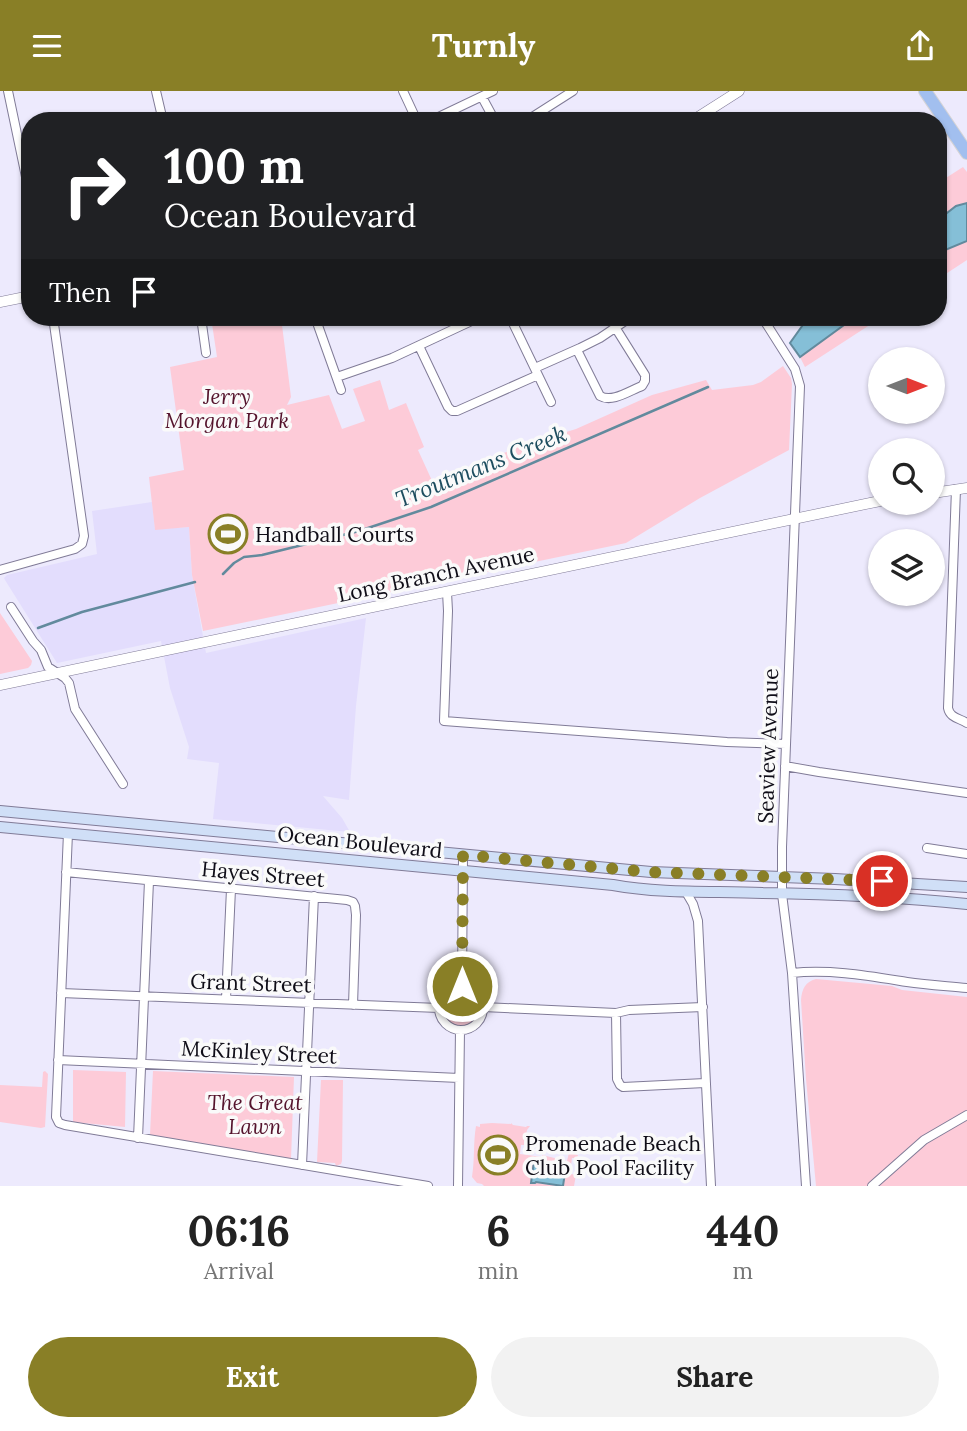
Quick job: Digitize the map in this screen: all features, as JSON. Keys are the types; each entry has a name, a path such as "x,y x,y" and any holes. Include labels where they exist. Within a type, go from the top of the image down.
{"main road":[{"path":"925,91 939,112"},
{"path":"947,123 967,153"},
{"name":"Ocean Boulevard","path":"0,811 651,872 967,887"},
{"name":"Ocean Boulevard","path":"0,827 613,885 639,890 863,896 967,904"}],"street":[{"path":"8,91 21,154"},
{"path":"156,91 161,112"},
{"path":"403,91 413,112"},
{"path":"450,112 493,91"},
{"path":"540,112 573,91"},
{"path":"706,112 739,91"},
{"path":"482,97 490,112"},
{"path":"0,302 21,298"},
{"path":"0,570 75,549 82,544 85,536 54,326"},
{"path":"202,326 206,353"},
{"path":"318,326 341,390"},
{"path":"337,377 392,358 461,326"},
{"path":"514,326 551,402"},
{"name":"Seaview Avenue","path":"768,326 795,369 800,382 782,894 792,973 806,1186"},
{"path":"419,346 452,411 457,411 537,371 615,327 645,375 645,381 642,386 609,400 603,399 577,350"},
{"path":"962,489 947,708 953,717 967,723"},
{"name":"Long Branch Avenue","path":"0,685 868,503"},
{"path":"447,592 444,720 727,742 786,744"},
{"path":"11,607 41,650 48,667 69,683 75,709 123,784"},
{"path":"785,766 967,793"},
{"path":"68,833 56,1117 59,1123 428,1186"},
{"path":"927,848 967,854"},
{"path":"462,986 463,855"},
{"name":"Hayes Street","path":"66,872 353,902 353,1005"},
{"path":"138,1138 149,881"},
{"path":"226,999 231,889"},
{"path":"686,892 698,921 711,1186"},
{"path":"302,1165 314,896"},
{"path":"792,973 817,971 967,988"},
{"path":"462,986 479,995 483,1007 479,1021 460,1030 445,1023 439,1008 444,995 455,987 462,986"},
{"name":"Grant Street","path":"61,993 439,1008"},
{"path":"483,1007 616,1013 703,1007"},
{"path":"616,1013 617,1079 620,1085 705,1083"},
{"path":"458,1186 460,1030"},
{"name":"McKinley Street","path":"58,1060 459,1078"},
{"path":"872,1186 924,1140 967,1115"}],"shaded area":[{"path":"152,502 155,529 189,527 192,575 206,653 366,618 349,800 323,796 350,832 213,819 219,763 187,759 189,747 170,688 161,641 57,663 5,580 7,575 97,554 92,511"}],"green space":[{"path":"963,167 967,172 967,203 956,206 947,213 947,177"},
{"path":"967,241 967,260 947,273 947,249"},
{"name":"Jerry Morgan Park","path":"212,326 282,326 291,397 287,405 329,395 342,429 365,421 353,389 380,380 389,410 406,403 424,447 418,450 434,485 517,447 576,429 652,395 706,380 712,390 753,385 783,366 792,384 789,450 700,498 626,543 203,631 192,575 189,527 155,530 149,477 184,470 170,367 217,357"},
{"path":"843,326 868,326 805,367 800,357"},
{"path":"0,613 32,661 28,668 0,674"},
{"path":"816,979 967,997 967,1186 816,1186 801,1000 805,987"},
{"path":"463,989 473,996 477,1008 476,1017 463,1026 449,1021 445,1013 449,997"},
{"path":"73,1070 126,1072 125,1127 73,1122"},
{"path":"45,1071 48,1074 45,1127 0,1122 0,1085 42,1087"},
{"name":"The Great Lawn","path":"153,1071 294,1077 291,1159 150,1135"},
{"path":"321,1080 343,1080 342,1161 336,1166 335,1163 317,1162"},
{"name":"Promenade Beach Club Pool Facility","path":"492,1123 530,1126 520,1154 542,1155 567,1161 569,1153 578,1155 577,1158 572,1158 570,1172 576,1175 574,1186 484,1186 477,1183 472,1177 476,1126"}],"water":[{"path":"967,203 967,241 947,249 947,213 956,206"},
{"path":"802,326 843,326 800,357 790,343"},
{"path":"534,1161 566,1166 563,1186 531,1183"}],"waterway":[{"name":"Troutmans Creek","path":"223,574 244,557 359,531 431,507 708,387"},
{"path":"38,628 82,612 195,582"}],"place":[{"name":"Handball Courts","path":"228,534"},
{"name":"Promenade Beach Club Pool Facility","path":"498,1155"}],"route":[{"path":"462,986 463,855 651,872 882,881"}]}
